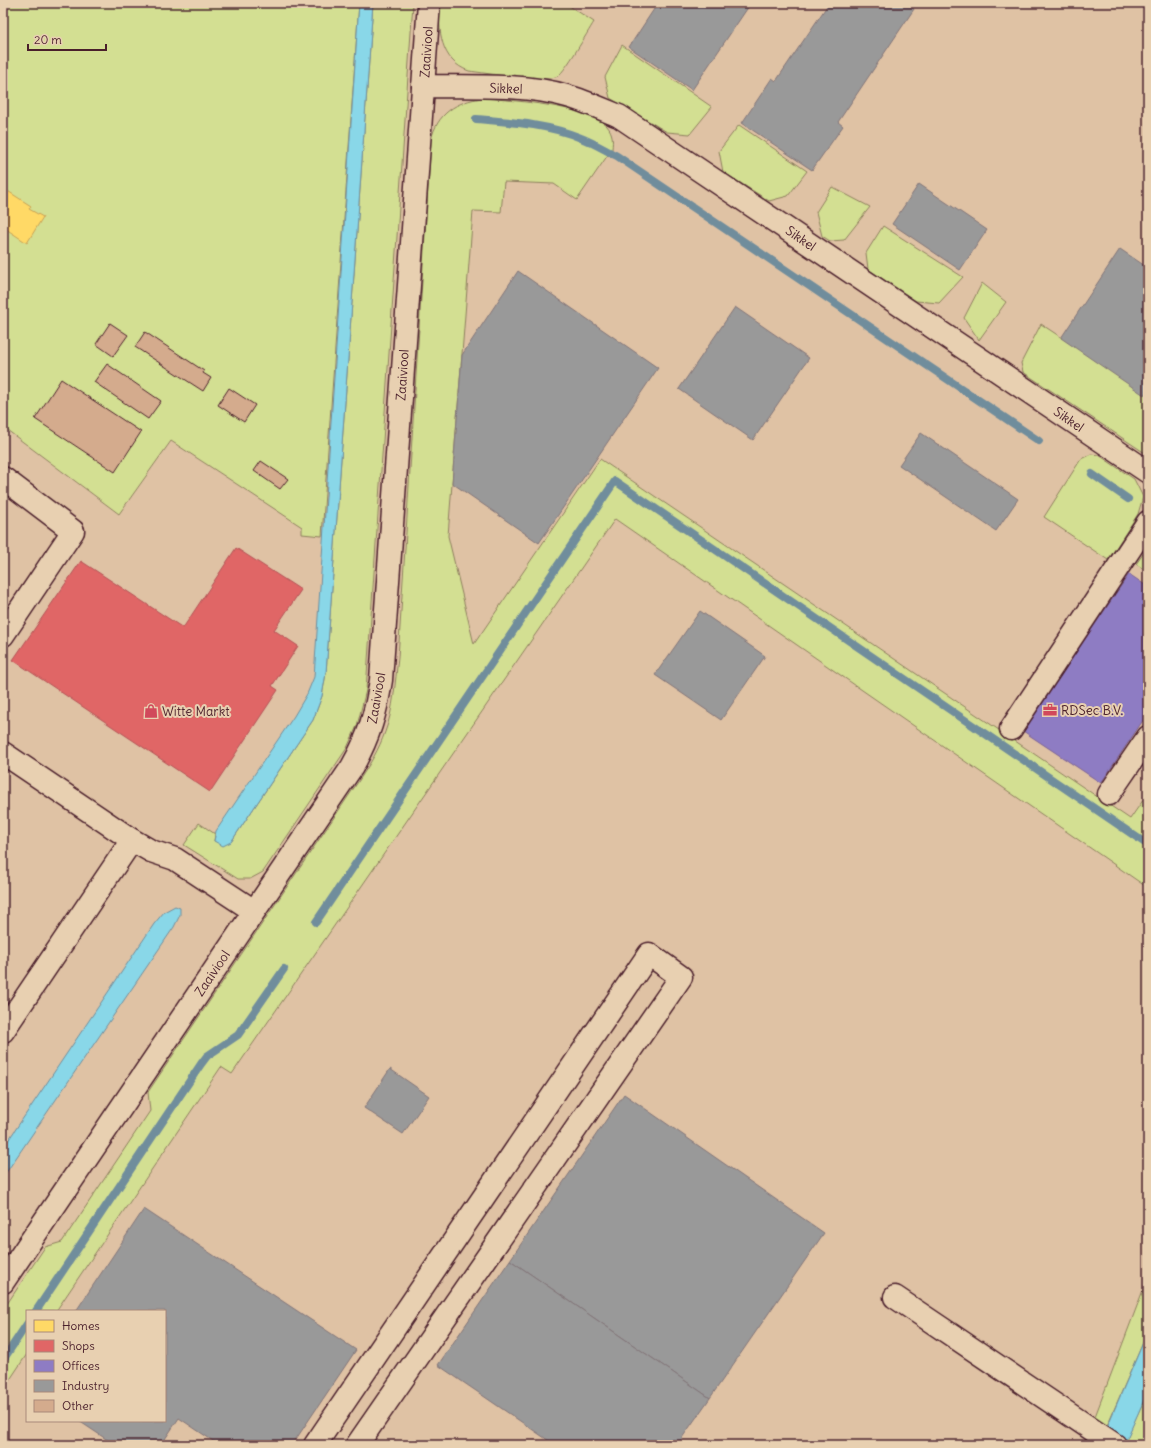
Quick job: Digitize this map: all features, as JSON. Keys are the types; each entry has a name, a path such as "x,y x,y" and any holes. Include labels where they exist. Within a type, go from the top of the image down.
{"street":[{"name":"Zaaiviool","path":"3,1282 352,766 367,739 375,713 381,672 429,3"},
{"name":"Sikkel","path":"423,86 523,88 583,101 619,116 1148,472"},
{"path":"3,478 73,531 3,634"},
{"path":"1011,729 1148,522"},
{"path":"1109,794 1148,737"},
{"path":"3,753 132,840 151,851 175,859 254,911"},
{"path":"3,1031 132,840"},
{"path":"315,1445 649,954 681,977 356,1445"},
{"path":"894,1297 1115,1445"}],"shaded area":[{"path":"286,3 1148,3 1148,1445 3,1445 3,427 119,514 171,441 302,526"}],"green space":[{"path":"3,3 359,3 322,536 302,534 302,527 171,441 119,514 3,427"},
{"path":"373,3 413,3 366,690 357,726 347,748 263,872 250,879 238,879 184,845 199,823 215,834 214,841 231,842 313,720 322,696 326,673"},
{"path":"440,3 565,3 594,22 571,59 558,76 551,78 529,78 501,75 469,71 459,66 452,60 443,43 441,34 439,13"},
{"path":"622,45 712,107 690,134 667,132 610,98 605,77"},
{"path":"483,98 529,102 584,113 598,119 607,126 612,137 612,149 577,200 554,184 504,182 501,212 473,211 448,536 474,644 600,459 1130,819 1148,793 1148,888 615,519 232,1074 221,1067 57,1310 26,1310 26,1356 3,1390 3,1310 45,1247 62,1242 150,1111 148,1092 360,779 374,756 385,732 392,705 398,658 431,140 438,123 449,110 464,102"},
{"path":"739,125 807,171 788,196 769,201 723,172 719,151"},
{"path":"832,187 870,207 844,240 830,241 822,236 816,212"},
{"path":"883,226 963,277 939,303 916,301 868,269 866,253"},
{"path":"982,283 1006,302 979,340 964,318"},
{"path":"1041,324 1148,395 1148,455 1023,372 1021,363"},
{"path":"1091,454 1099,455 1134,479 1143,497 1138,514 1108,560 1044,517 1081,459"},
{"path":"1148,547 1148,572 1136,564"},
{"path":"1148,1277 1148,1331 1106,1428 1094,1419"},
{"path":"1148,1391 1148,1433 1143,1445 1129,1445 1125,1442"}],"water":[{"path":"359,3 373,3 326,673 322,696 313,720 231,842 223,846 214,841 216,831 294,716 307,694 314,677"},
{"path":"175,906 180,908 180,915 174,927 3,1177 3,1148 154,924 164,912"},
{"path":"1148,1331 1148,1391 1124,1445 1104,1434"}],"building: Homes":[{"path":"3,151 7,153 3,160"},
{"path":"3,188 31,206 29,209 43,217 27,243 3,227"}],"building: Shops":[{"name":"Witte Markt","path":"236,548 301,590 274,630 298,646 272,686 278,690 210,792 13,660 81,561 183,628"}],"building: Offices":[{"path":"1129,574 1148,587 1148,713 1101,783 1023,731"}],"building: Industry":[{"path":"658,3 751,3 692,90 629,47"},
{"path":"829,3 905,3 914,9 838,122 843,126 812,170 742,123 772,78 776,81"},
{"path":"919,184 987,230 960,270 892,224"},
{"path":"1120,249 1148,268 1148,388 1144,395 1061,338"},
{"path":"518,271 658,368 539,543 452,483 462,355"},
{"path":"735,307 809,358 753,440 679,389"},
{"path":"921,433 1018,499 996,531 899,465"},
{"path":"700,611 765,656 721,720 655,675"},
{"path":"390,1069 429,1096 403,1134 364,1108"},
{"path":"624,1094 824,1233 710,1398 510,1260"},
{"path":"144,1209 356,1350 292,1445 219,1445 179,1418 161,1445 115,1445 80,1422 166,1422 166,1310 77,1310"},
{"path":"510,1260 710,1398 677,1445 555,1445 438,1365"}],"building: Other":[{"path":"110,323 128,335 113,356 96,344"},
{"path":"145,332 204,371 203,373 211,378 203,391 135,347"},
{"path":"107,364 161,401 148,419 94,382"},
{"path":"61,379 141,432 115,472 35,419"},
{"path":"229,388 255,405 244,422 218,405"},
{"path":"261,461 288,479 280,489 254,471"}],"waterway":[{"path":"476,119 529,124 568,133 595,144 617,156 1039,441"},
{"path":"1092,474 1128,499"},
{"path":"316,922 615,481 1148,845"},
{"path":"37,1310 201,1064 207,1056 238,1035 284,969"},
{"path":"3,1360 26,1326"}],"place":[{"name":"RDSec B.V.","path":"1050,710"},
{"name":"Witte Markt","path":"151,711"}]}
